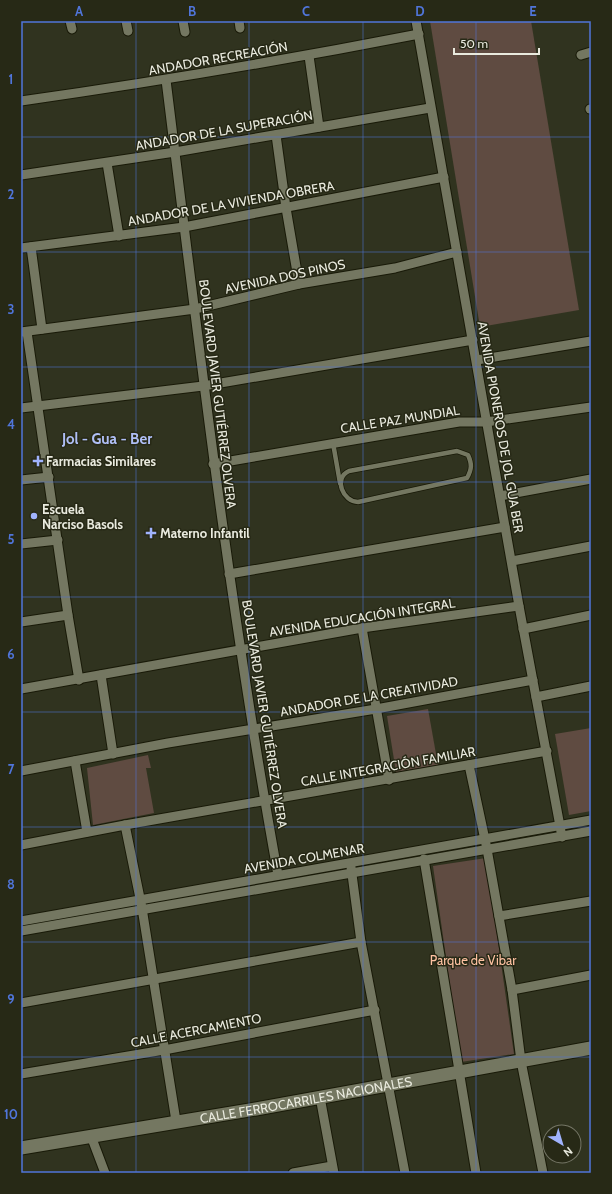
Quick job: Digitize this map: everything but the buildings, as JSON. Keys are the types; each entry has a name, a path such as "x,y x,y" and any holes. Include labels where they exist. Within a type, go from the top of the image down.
{"street":[{"path":"126,21 128,31"},
{"path":"183,21 185,32"},
{"name":"AVENIDA PIONEROS DE JOL GUA BER","path":"416,21 430,108 477,360 486,422 512,560 523,629 562,837"},
{"name":"ANDADOR RECREACIÓN","path":"21,101 166,80 309,56 419,34"},
{"path":"581,55 591,52"},
{"path":"309,56 319,127"},
{"name":"BOULEVARD JAVIER GUTIÉRREZ OLVERA","path":"166,80 213,464 253,729 278,875"},
{"name":"ANDADOR DE LA SUPERACIÓN","path":"21,175 175,152 430,108"},
{"path":"276,135 286,208 299,284"},
{"path":"106,163 119,236"},
{"name":"ANDADOR DE LA VIVIENDA OBRERA","path":"21,248 184,227 444,177"},
{"path":"31,247 42,329"},
{"name":"AVENIDA DOS PINOS","path":"24,332 195,309 299,284 395,268 457,252"},
{"path":"24,332 39,406 68,615 79,680"},
{"path":"21,408 203,386 473,340"},
{"path":"477,360 591,341"},
{"name":"CALLE PAZ MUNDIAL","path":"213,464 459,422 486,422 591,407"},
{"path":"21,480 48,476"},
{"path":"500,496 591,479"},
{"path":"229,574 505,527"},
{"path":"21,544 58,540"},
{"path":"512,560 591,546"},
{"name":"AVENIDA EDUCACIÓN INTEGRAL","path":"21,689 79,680 362,628 519,606"},
{"path":"21,622 68,615"},
{"path":"523,629 591,616"},
{"path":"362,628 389,780"},
{"path":"101,675 113,754"},
{"name":"ANDADOR DE LA CREATIVIDAD","path":"21,771 533,680"},
{"path":"536,697 591,686"},
{"name":"CALLE INTEGRACIÓN FAMILIAR","path":"21,845 125,825 389,780 547,751"},
{"path":"75,761 87,832"},
{"path":"468,765 486,845 512,990 521,1061 543,1173"},
{"name":"AVENIDA COLMENAR","path":"21,931 278,875 424,859 560,826 591,820"},
{"path":"125,825 141,904 176,1121"},
{"name":"AVENIDA COLMENAR","path":"21,921 141,904 486,845 562,837 591,831"},
{"path":"424,859 476,1173"},
{"path":"351,868 361,942 390,1084 405,1173"},
{"path":"499,916 591,901"},
{"path":"21,1003 361,942"},
{"path":"512,990 591,975"},
{"name":"CALLE ACERCAMIENTO","path":"21,1074 164,1050 375,1010"},
{"name":"CALLE FERROCARRILES NACIONALES","path":"21,1148 320,1097 591,1048"},
{"path":"293,1173 333,1169 320,1097"},
{"path":"91,1136 104,1173"}],"lane":[{"path":"332,443 341,486 347,498 353,502 468,478 472,470 472,462 468,456 457,451 349,471 343,475 341,486"}],"green space":[{"path":"430,21 531,21 579,310 480,327"},
{"path":"428,709 438,765 396,772 387,716"},
{"path":"591,728 591,811 569,815 555,734"},
{"path":"148,755 151,768 146,768 154,813 93,825 87,768"},
{"name":"Parque de Vibar","path":"486,858 514,1054 461,1062 433,866"}],"place":[{"name":"Farmacias Similares","path":"38,461"},
{"name":"Escuela Narciso Basols","path":"34,516"},
{"name":"Materno Infantil","path":"151,533"}],"district":[{"name":"Jol - Gua - Ber","path":"107,439"}]}
